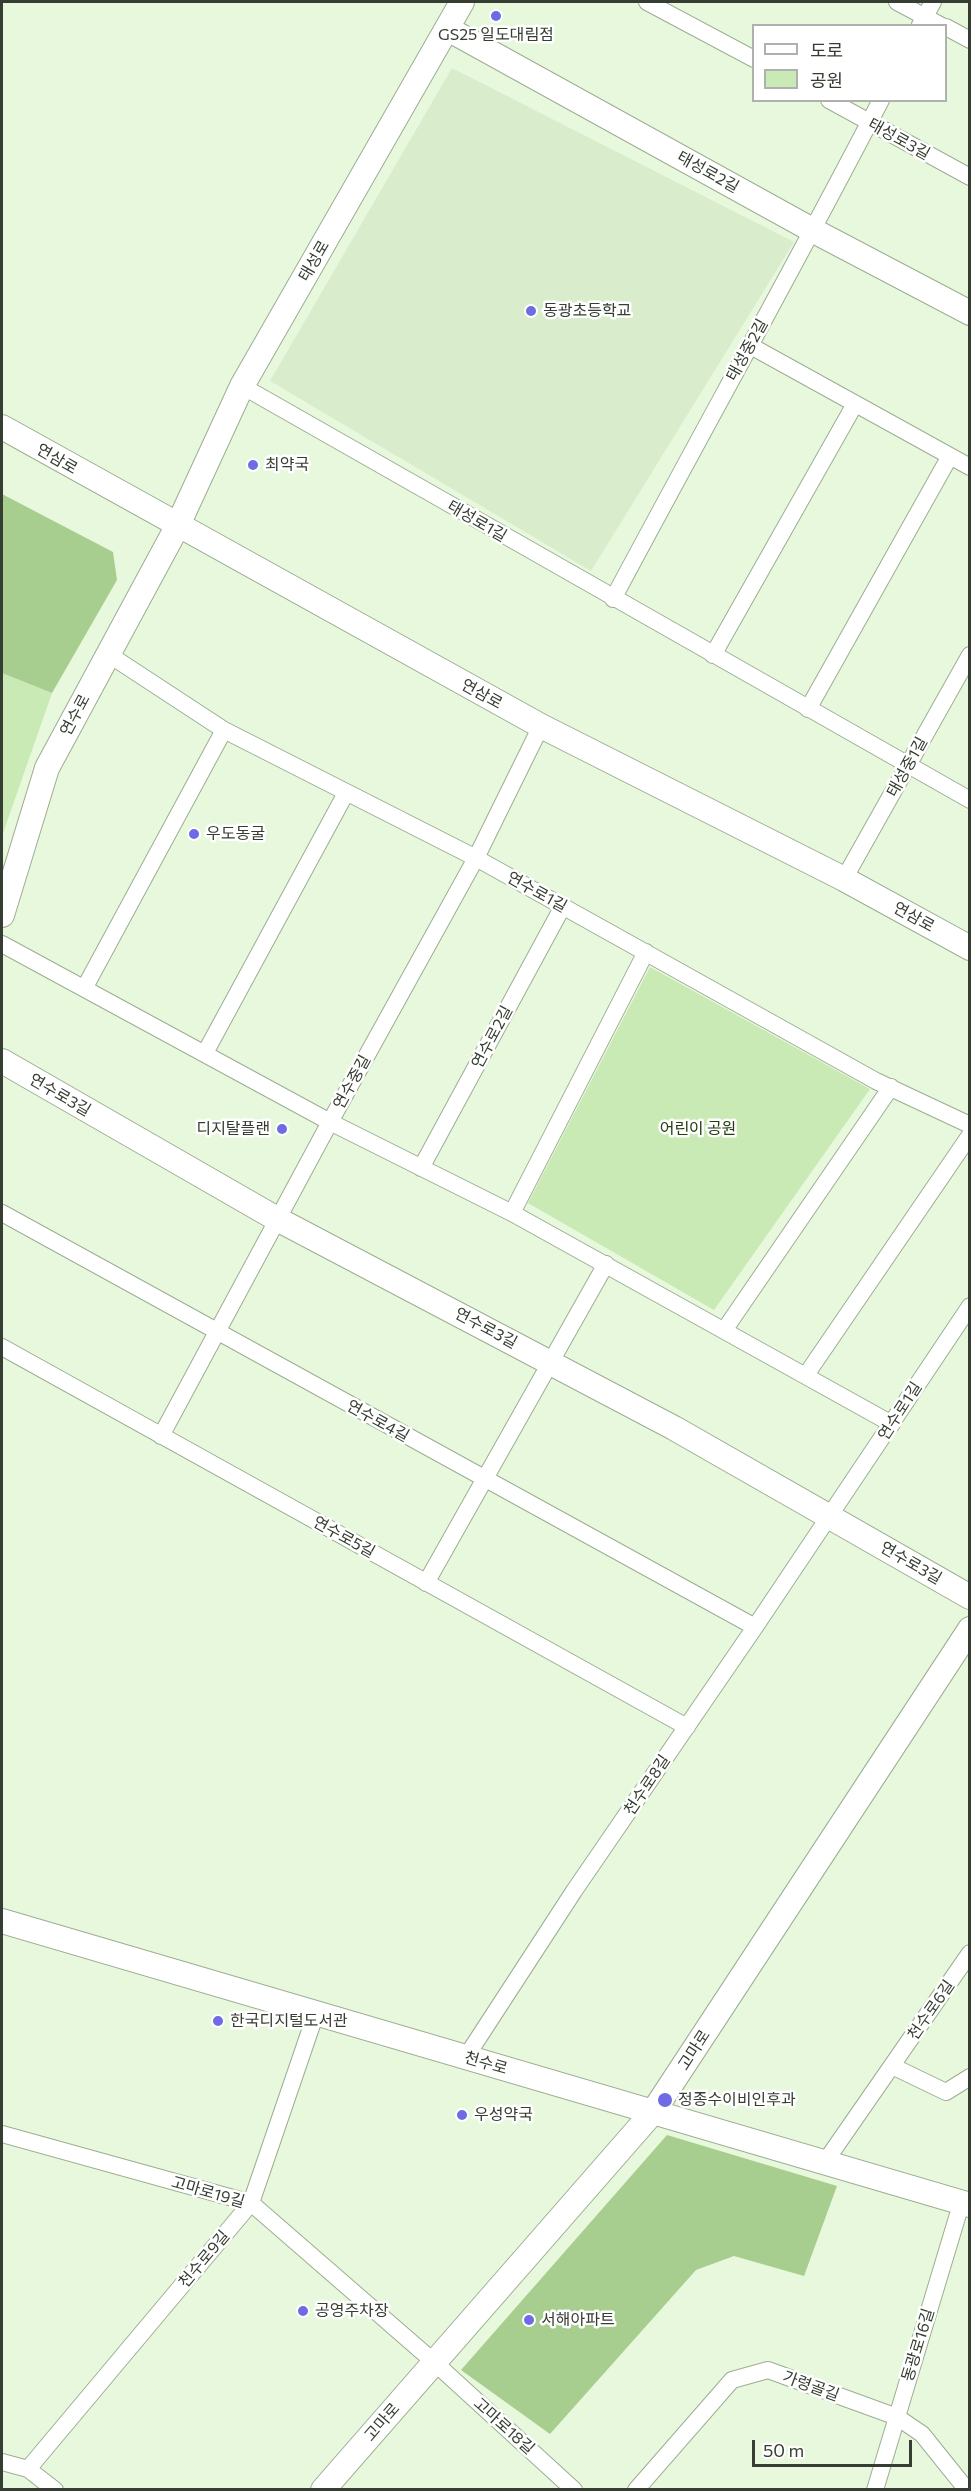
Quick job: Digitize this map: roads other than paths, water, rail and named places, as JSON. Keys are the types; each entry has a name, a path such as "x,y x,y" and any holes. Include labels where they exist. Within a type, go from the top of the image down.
{"street":[{"name":"태성로","path":"177,527 242,386 462,2"},
{"path":"647,2 752,58"},
{"path":"897,2 926,14 941,24"},
{"path":"947,28 969,40"},
{"name":"태성로2길","path":"448,29 814,231 969,313"},
{"name":"태성로3길","path":"833,102 969,177"},
{"name":"태성중2길","path":"613,599 748,345 814,231 880,102"},
{"path":"748,345 969,467"},
{"name":"태성로1길","path":"242,386 969,800"},
{"path":"713,655 855,404"},
{"name":"연삼로","path":"2,427 177,527 541,726 844,879 969,948"},
{"path":"808,709 950,456"},
{"name":"연수로","path":"2,915 47,768 177,527"},
{"name":"연수로1길","path":"108,654 224,730 476,858 891,1088 969,1125"},
{"name":"태성중1길","path":"844,879 969,655"},
{"name":"연수중길","path":"160,1436 476,858 541,726"},
{"path":"85,987 224,730"},
{"path":"205,1053 346,793"},
{"name":"연수로2길","path":"421,1168 563,906"},
{"path":"2,944 330,1122 512,1213 725,1329 892,1424"},
{"path":"512,1213 646,952"},
{"name":"연수로3길","path":"2,1061 277,1219 549,1361 831,1515 969,1597"},
{"path":"725,1329 891,1088"},
{"path":"806,1375 969,1135"},
{"name":"연수로4길","path":"2,1213 755,1627"},
{"path":"426,1583 549,1361 606,1264"},
{"name":"연수로1길","path":"831,1515 969,1306"},
{"name":"연수로5길","path":"2,1347 687,1727"},
{"name":"천수로8길","path":"466,2057 574,1891 831,1515"},
{"name":"고마로","path":"323,2490 653,2112 969,1629"},
{"name":"천수로","path":"2,1921 966,2203"},
{"name":"천수로6길","path":"825,2162 969,1953"},
{"name":"천수로9길","path":"28,2469 251,2204 316,2013"},
{"path":"892,2066 946,2092 969,2076"},
{"name":"고마로19길","path":"2,2134 251,2204 434,2362"},
{"name":"동광로16길","path":"875,2490 966,2203"},
{"name":"고마로18길","path":"434,2362 573,2490"},
{"name":"가령골길","path":"636,2490 732,2380 768,2370 897,2417 922,2434 967,2490"},
{"path":"2,2462 28,2469 55,2490"}],"place":[{"name":"GS25 일도대림점","path":"496,16"},
{"name":"동광초등학교","path":"531,311"},
{"name":"최약국","path":"253,465"},
{"name":"우도동굴","path":"194,834"},
{"name":"디지탈플랜","path":"282,1129"},
{"name":"한국디지털도서관","path":"218,2021"},
{"name":"정종수이비인후과","path":"665,2100"},
{"name":"우성약국","path":"462,2115"},
{"name":"공영주차장","path":"303,2311"},
{"name":"서해아파트","path":"529,2320"}],"park label":[{"name":"어린이 공원","path":"698,1129"}]}
